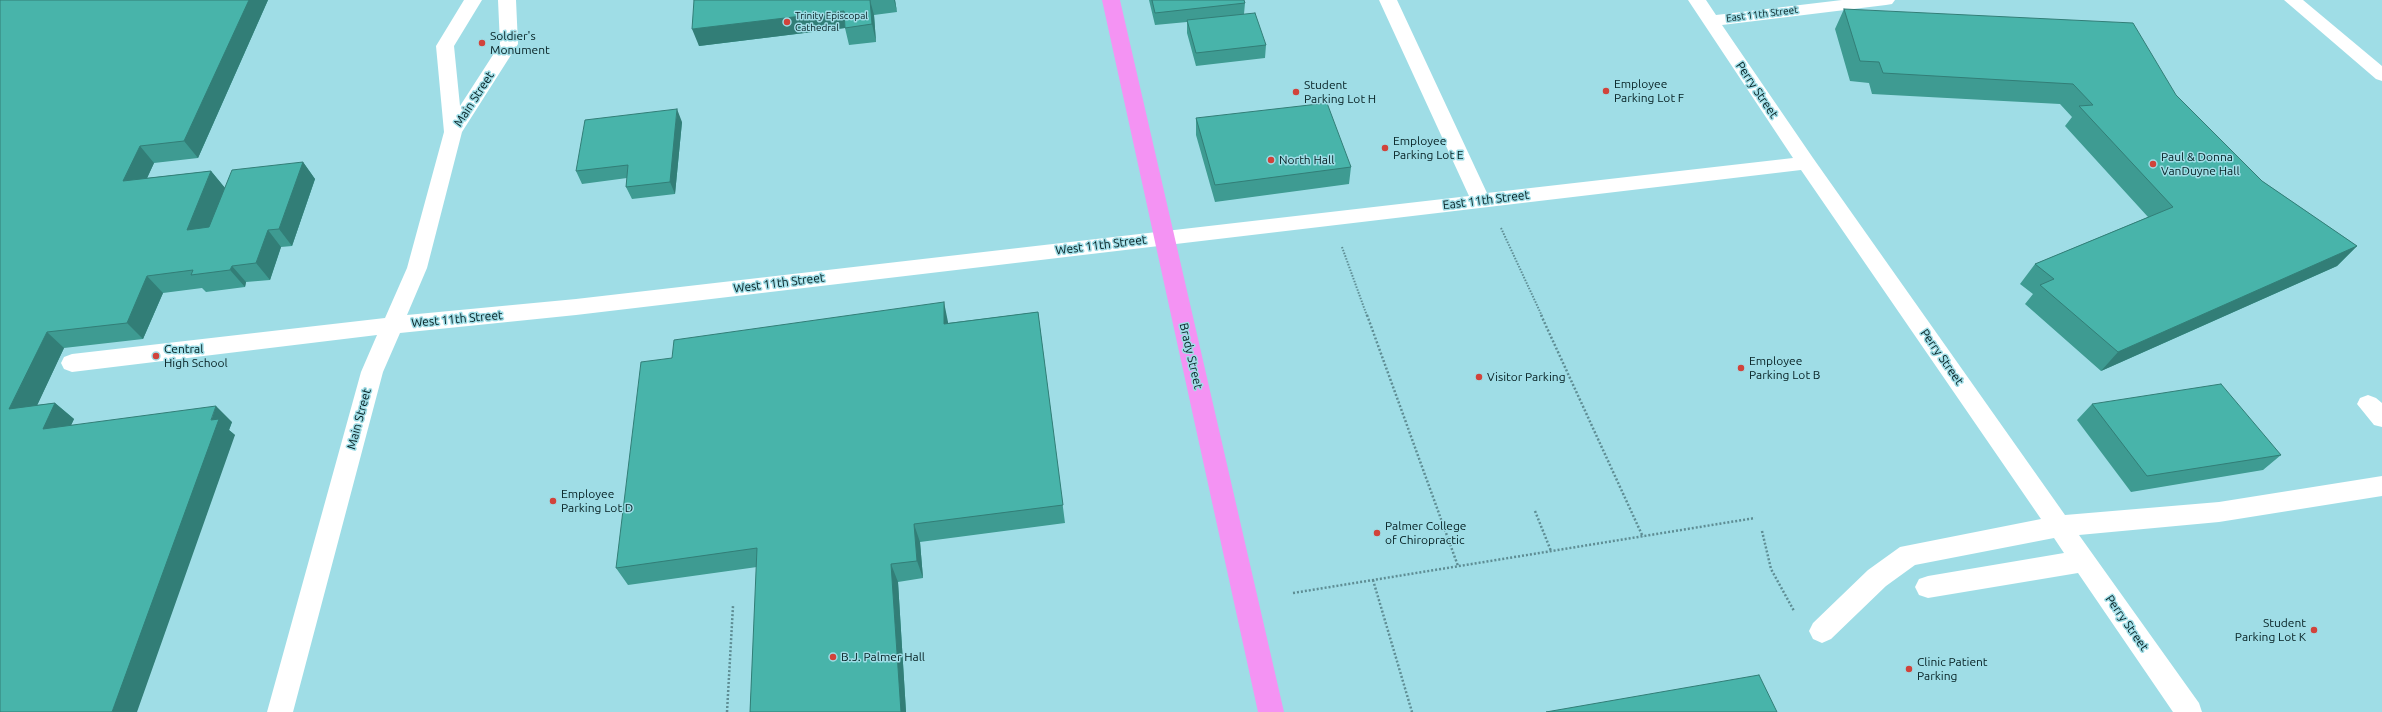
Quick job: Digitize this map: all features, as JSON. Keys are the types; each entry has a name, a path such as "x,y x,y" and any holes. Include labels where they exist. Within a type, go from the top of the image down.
{"highway":[{"name":"Brady Street","path":"1111,0 1272,712"}],"street":[{"name":"Main Street","path":"453,132 445,46 473,0"},
{"name":"Main Street","path":"280,712 372,372 417,268 453,132 509,44 507,0"},
{"path":"1388,0 1484,200"},
{"name":"Perry Street","path":"1697,0 1806,163 2189,712"},
{"name":"East 11th Street","path":"1710,21 1886,0"},
{"path":"2292,0 2382,76"},
{"name":"East 11th Street","path":"1165,238 1806,163"},
{"name":"West 11th Street","path":"72,363 393,324 576,307 1165,238"},
{"path":"2382,402 2368,404 2382,418"},
{"path":"1822,631 1877,578 1909,554 2060,526 2220,512 2382,486"},
{"path":"1928,587 2084,561"}],"path":[{"path":"1484,200 1643,537"},
{"path":"1340,241 1458,566"},
{"path":"1535,511 1551,551"},
{"path":"1293,593 1755,518"},
{"path":"1762,531 1771,569 1795,614 1822,631"},
{"path":"1373,580 1412,712"},
{"path":"728,712 732,606"}],"building":[{"path":"0,0 249,0 184,141 140,146 123,181 211,171 187,230 209,227 232,170 303,162 279,229 268,230 256,263 232,266 230,270 191,275 193,270 147,276 127,323 47,332 9,409 55,403 43,429 216,406 211,420 219,419 112,712 0,712"},
{"path":"694,0 870,0 872,24 845,28 844,11 692,29"},
{"path":"1152,0 1244,0 1245,3 1155,13"},
{"name":"Paul & Donna VanDuyne Hall","path":"1844,9 2133,23 2176,95 2262,181 2357,246 2118,352 2040,285 2054,279 2035,264 2173,207 2079,106 2093,105 2073,84 1883,73 1879,62 1860,61"},
{"path":"1255,13 1266,45 1196,53 1187,20"},
{"name":"North Hall","path":"1327,103 1351,167 1215,185 1196,118"},
{"path":"677,109 670,182 626,187 628,165 576,171 585,120"},
{"path":"944,302 944,324 1038,312 1063,505 914,524 917,561 891,564 901,712 750,712 757,548 616,568 641,362 672,358 674,340"},
{"path":"2221,384 2281,455 2147,476 2092,404"},
{"path":"1759,675 1777,712 1546,712"}],"place":[{"name":"Trinity Episcopal Cathedral","path":"787,22"},
{"name":"Soldier's Monument","path":"482,43"},
{"name":"Employee Parking Lot F","path":"1606,91"},
{"name":"Student Parking Lot H","path":"1296,92"},
{"name":"Employee Parking Lot E","path":"1385,148"},
{"name":"North Hall","path":"1271,160"},
{"name":"Paul & Donna VanDuyne Hall","path":"2153,164"},
{"name":"Central High School","path":"156,356"},
{"name":"Employee Parking Lot B","path":"1741,368"},
{"name":"Visitor Parking","path":"1479,377"},
{"name":"Employee Parking Lot D","path":"553,501"},
{"name":"Palmer College of Chiropractic","path":"1377,533"},
{"name":"Student Parking Lot K","path":"2314,630"},
{"name":"B.J. Palmer Hall","path":"833,657"},
{"name":"Clinic Patient Parking","path":"1909,669"}]}
